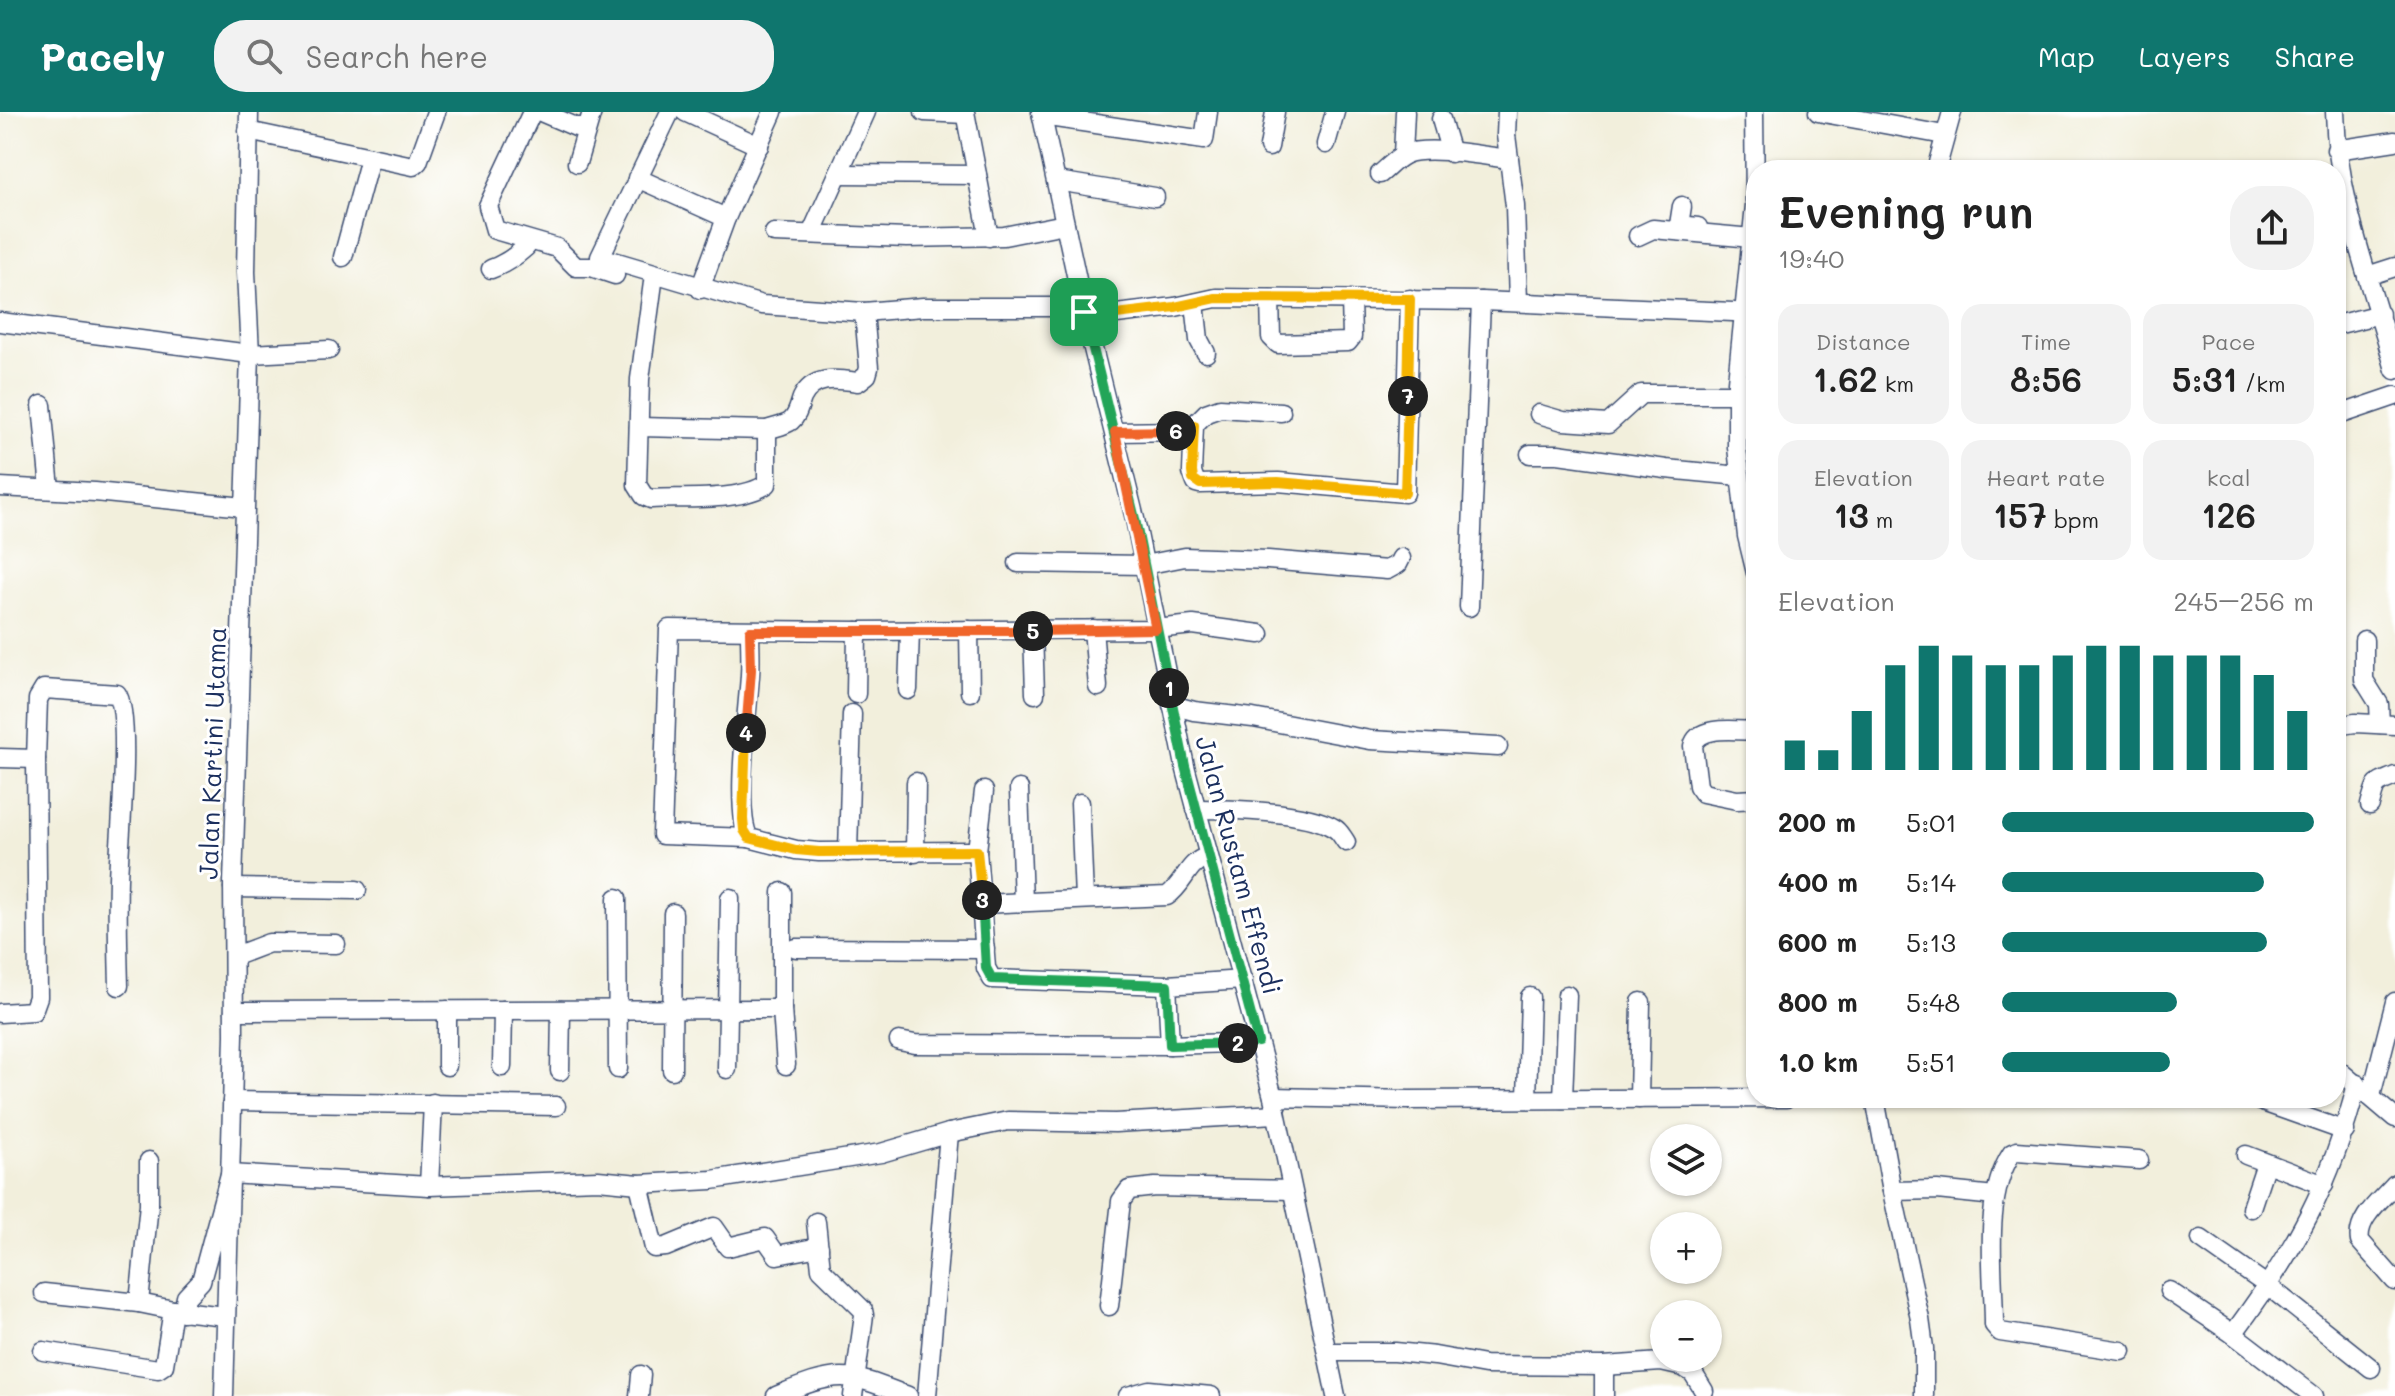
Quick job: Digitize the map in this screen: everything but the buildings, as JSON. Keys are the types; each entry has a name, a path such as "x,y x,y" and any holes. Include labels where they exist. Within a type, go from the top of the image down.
{"street":[{"path":"245,119 370,158 406,166 418,162 436,112"},
{"path":"532,112 488,206 495,230 557,248 576,267 591,267 700,289 762,305 864,312 923,307 1056,307 1108,315 1216,298 1416,299 1746,313"},
{"path":"541,112 576,127 589,120"},
{"path":"653,281 600,257 670,112"},
{"path":"685,112 759,146"},
{"path":"700,289 726,218 772,112"},
{"path":"811,234 866,112"},
{"path":"924,112 965,113 989,237"},
{"path":"1041,114 1204,140 1208,112"},
{"path":"1269,147 1275,112"},
{"path":"1326,144 1335,112"},
{"path":"1405,112 1414,153"},
{"path":"1507,112 1515,206 1518,302"},
{"path":"1754,112 1755,160"},
{"path":"1818,112 1944,135"},
{"path":"1938,160 1952,112"},
{"path":"2335,112 2337,160"},
{"name":"Jalan Rustam Effendi","path":"1041,114 1084,312 1115,432 1196,809 1275,1105 1336,1396"},
{"name":"Jalan Kartini Utama","path":"224,1396 235,956 233,888 250,354 245,119"},
{"path":"1441,119 1451,153"},
{"path":"577,163 589,120"},
{"path":"2336,150 2395,141"},
{"path":"1380,174 1414,153 1509,159"},
{"path":"343,257 370,158"},
{"path":"838,174 977,175"},
{"path":"637,178 726,218"},
{"path":"1057,181 1155,197"},
{"path":"1682,206 1679,225 1746,239"},
{"path":"2346,212 2395,370"},
{"path":"774,233 907,238 989,237 1065,224"},
{"path":"1638,236 1653,229 1746,239"},
{"path":"491,269 516,256 526,247 526,241"},
{"path":"2367,276 2395,267"},
{"path":"653,281 640,379 637,485 644,496 651,499 741,494 764,486 769,480 767,430"},
{"path":"1270,299 1271,337 1278,344 1348,342 1352,337 1351,299"},
{"path":"1194,425 1192,472 1193,479 1200,484 1278,482 1405,493 1416,299"},
{"path":"1469,607 1481,301"},
{"path":"1195,303 1199,340 1206,353"},
{"path":"639,427 767,430 790,421 797,414 806,393 818,382 836,379 858,382 867,375 864,312"},
{"path":"2346,322 2380,314"},
{"path":"0,322 250,354 329,350"},
{"path":"1746,332 1737,388 1737,447 1746,527"},
{"path":"1539,414 1563,421 1608,424 1621,415 1633,398 1641,394 1746,385"},
{"path":"2346,413 2395,396"},
{"path":"42,405 50,489"},
{"path":"1115,432 1180,431 1194,425 1206,413 1220,408 1281,412"},
{"path":"1530,454 1558,454 1740,476"},
{"path":"0,487 244,507"},
{"path":"1018,563 1144,565 1185,557 1387,570 1398,564 1401,558"},
{"path":"977,851 796,850 749,838 662,835 669,629 910,632 1156,629 1193,625 1260,634"},
{"path":"1093,629 1098,687"},
{"path":"969,630 970,692"},
{"path":"749,838 744,830 743,806 751,670 750,631"},
{"path":"856,694 857,631"},
{"path":"1033,631 1035,694"},
{"path":"908,690 910,632"},
{"path":"2346,724 2387,724 2364,680 2364,640"},
{"path":"0,1013 33,1011 38,997 36,759 41,690 117,694 121,697 124,741 118,882 119,986"},
{"path":"1172,705 1370,740 1498,747"},
{"path":"848,852 852,714"},
{"path":"1746,731 1702,733 1694,740 1693,746 1698,786 1703,793 1746,800"},
{"path":"0,758 36,759"},
{"path":"2370,805 2375,785 2395,776"},
{"path":"915,853 916,782"},
{"path":"1019,789 1023,902"},
{"path":"984,791 977,851 986,968 992,979 1167,985 1243,980"},
{"path":"1080,803 1084,898"},
{"path":"1196,809 1229,809 1302,818 1331,826 1346,842"},
{"path":"982,904 1167,896 1175,891 1192,864 1208,856"},
{"path":"233,888 357,890"},
{"path":"782,892 782,1009 786,1065"},
{"path":"617,898 618,1069"},
{"path":"727,1069 730,898"},
{"path":"672,1070 673,913"},
{"path":"235,956 269,943 336,944"},
{"path":"796,948 985,949"},
{"path":"1167,985 1170,1045"},
{"path":"1563,1099 1567,995"},
{"path":"1527,1099 1530,997"},
{"path":"1639,1099 1641,1002"},
{"path":"2233,1334 2292,1250 2324,1185 2345,1131 2390,1038 2395,1002"},
{"path":"234,1011 782,1009"},
{"path":"447,1010 447,1066"},
{"path":"502,1067 503,1010"},
{"path":"560,1071 561,1010"},
{"path":"899,1041 915,1044 1170,1045 1258,1042"},
{"path":"2346,1076 2395,1118"},
{"path":"43,1351 148,1369 162,1368 178,1311 201,1281 230,1174 429,1186 598,1180 639,1184 712,1180 867,1155 1008,1121 1115,1123 1275,1105 1400,1100 1746,1098"},
{"path":"232,1101 556,1106"},
{"path":"429,1186 433,1103"},
{"path":"1877,1108 1920,1319 1924,1348 1924,1396"},
{"path":"2280,1108 2345,1131"},
{"path":"927,1396 949,1133"},
{"path":"2122,1351 2000,1332 1997,1329 1994,1325 1995,1196 2007,1162 2017,1151 2139,1160"},
{"path":"2246,1155 2324,1185"},
{"path":"139,1303 149,1204 149,1161"},
{"path":"2251,1208 2266,1163"},
{"path":"639,1184 654,1248 666,1247 712,1227 728,1247 762,1237 768,1240 777,1255 819,1247"},
{"path":"2395,1184 2364,1220 2359,1234 2360,1241 2395,1281"},
{"path":"1109,1306 1121,1201 1129,1190 1155,1187 1291,1190"},
{"path":"1892,1191 1937,1190 1995,1196"},
{"path":"816,1222 824,1274 863,1310 854,1387"},
{"path":"2201,1239 2268,1286 2371,1368"},
{"path":"2169,1291 2233,1334 2314,1396"},
{"path":"44,1293 225,1316"},
{"path":"1328,1352 1395,1352 1485,1365 1604,1366 1661,1362 1683,1367 1693,1373 1704,1391"},
{"path":"1604,1366 1604,1396"},
{"path":"639,1396 641,1375"},
{"path":"776,1396 799,1386 840,1377 854,1387 908,1396"},
{"path":"1128,1396 1149,1390 1211,1396"}],"route":[{"path":"1084,312 1108,315 1175,307 1216,298 1410,299 1405,493 1278,482 1200,484 1193,479 1192,472 1194,425 1180,431 1115,432 1135,519 1156,629 750,631 744,830 749,838 796,850 977,851 986,968 992,979 1167,985 1170,1045 1258,1042 1185,766 1135,519 1084,312"}]}
